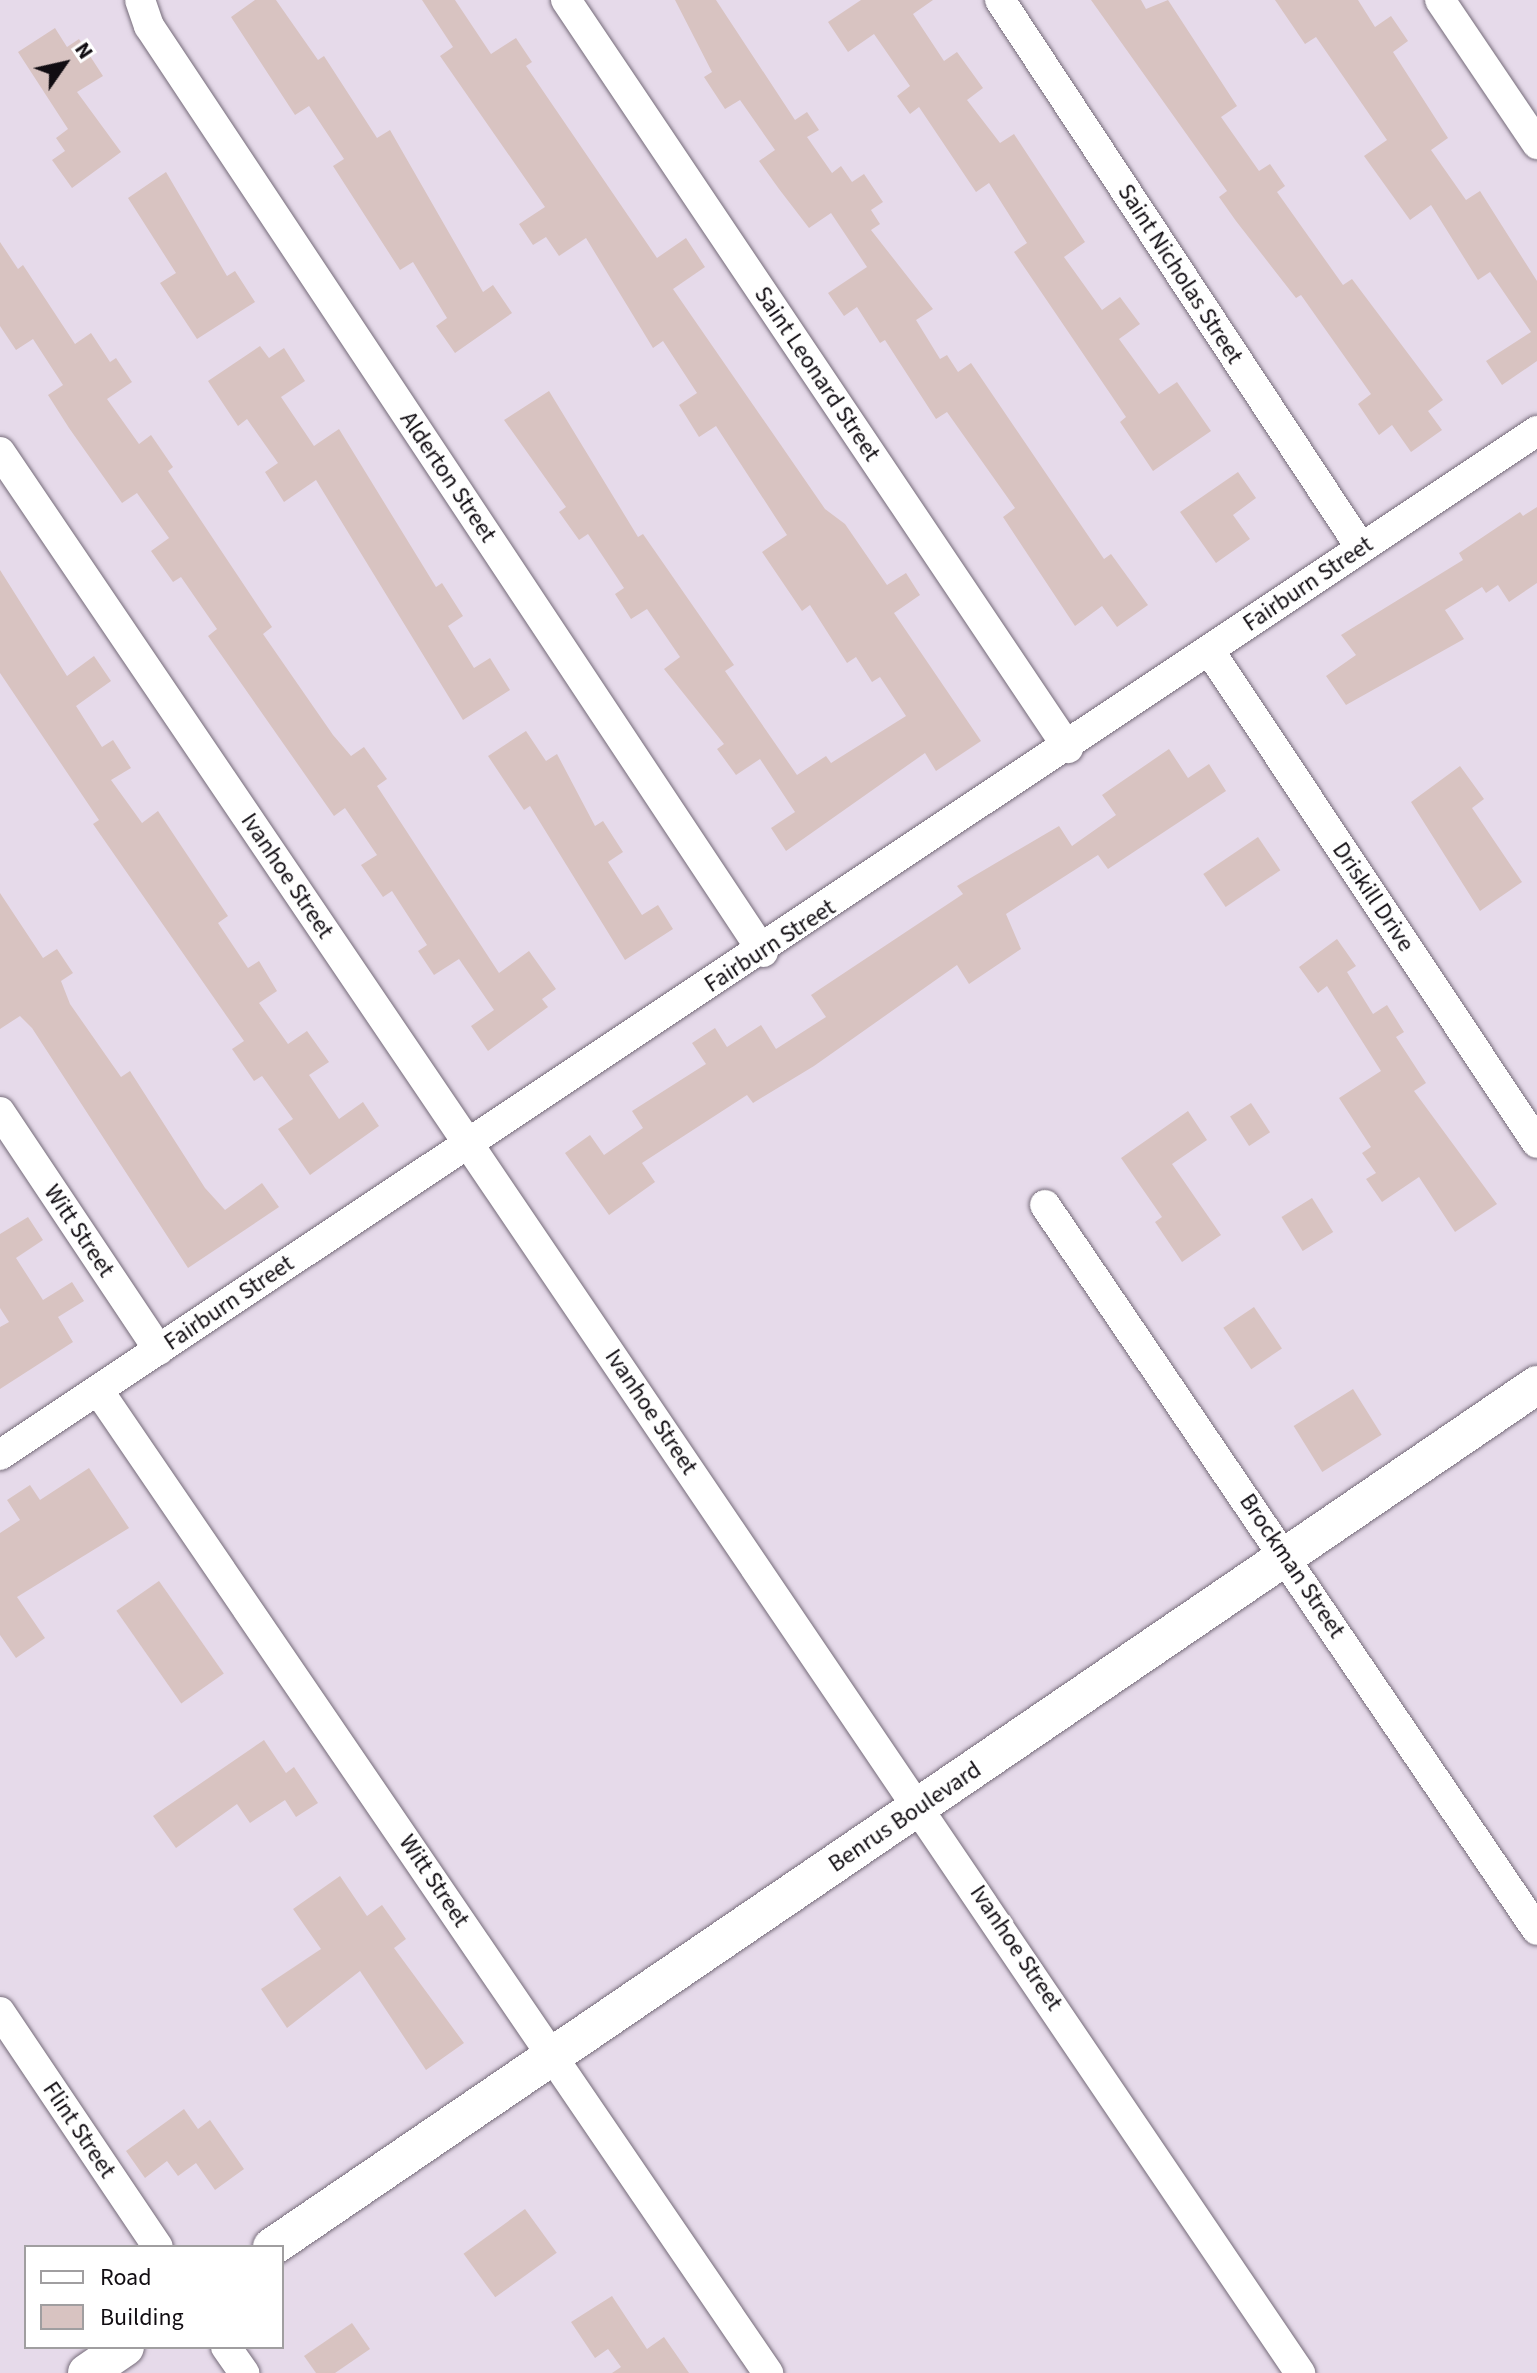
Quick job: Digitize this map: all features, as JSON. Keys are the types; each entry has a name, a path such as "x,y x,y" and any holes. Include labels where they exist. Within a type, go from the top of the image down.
{"street":[{"name":"Alderton Street","path":"140,0 149,26 763,952"},
{"name":"Saint Leonard Street","path":"566,0 1068,748"},
{"name":"Saint Nicholas Street","path":"1000,0 1361,548"},
{"path":"1440,0 1537,144"},
{"name":"Fairburn Street","path":"0,1455 467,1144 763,952 1537,431"},
{"name":"Ivanhoe Street","path":"0,452 467,1144 921,1806 1300,2373"},
{"name":"Driskill Drive","path":"1209,650 1537,1143"},
{"name":"Witt Street","path":"0,1112 159,1350"},
{"name":"Brockman Street","path":"1045,1205 1537,1930"},
{"name":"Benrus Boulevard","path":"275,2245 1537,1385"},
{"name":"Witt Street","path":"98,1390 768,2373"},
{"name":"Flint Street","path":"0,2012 157,2245"},
{"path":"87,2373 122,2349"},
{"path":"227,2349 244,2373"}],"building":[{"path":"255,0 276,0 318,60 324,56 377,138 390,130 483,292 493,285 512,313 455,353 436,326 447,318 413,262 400,270 333,166 344,159 309,106 295,115 231,17"},
{"path":"422,0 455,0 491,54 516,38 532,62 526,66 657,258 686,238 705,267 673,289 825,509 845,524 887,585 906,573 920,595 894,613 981,741 936,771 925,753 786,851 771,828 795,812 760,759 736,775 717,749 724,744 664,669 680,657 647,609 631,619 615,594 624,588 588,534 579,540 559,512 566,507 504,420 549,391 638,537 643,534 734,665 725,671 797,775 826,756 831,763 906,716 880,677 872,682 856,657 847,663 810,605 802,611 762,552 787,535 716,426 699,437 679,405 697,393 663,341 653,348 586,238 559,256 546,237 533,245 519,224 545,207 440,56 453,47"},
{"path":"675,0 716,0 795,120 807,112 819,130 807,137 832,173 841,166 852,182 864,174 883,202 871,210 880,224 871,230 933,309 916,320 940,359 947,355 958,372 971,363 1104,559 1111,554 1148,605 1117,627 1102,606 1075,626 1003,517 1015,508 947,412 936,419 885,340 880,343 857,307 844,316 828,293 867,267 831,213 809,228 779,189 759,161 775,150 740,100 725,109 704,77 712,72"},
{"path":"861,0 933,0 913,14 944,61 957,52 983,88 967,100 1000,143 1014,134 1085,242 1064,257 1102,310 1120,297 1140,324 1119,339 1159,394 1177,382 1211,431 1153,471 1120,422 1126,417 1014,252 1027,243 989,183 976,192 919,107 910,114 897,96 910,86 874,34 848,52 828,22"},
{"path":"1091,0 1141,0 1146,9 1168,0 1237,106 1221,117 1259,171 1270,164 1285,186 1277,192 1343,285 1352,279 1443,400 1428,411 1442,430 1411,452 1392,425 1379,435 1358,404 1371,394 1301,295 1296,298 1236,221 1219,197 1227,191"},
{"path":"1275,0 1358,0 1375,27 1391,16 1408,41 1393,52 1448,138 1431,150 1466,200 1480,191 1537,281 1537,361 1502,385 1486,361 1531,332 1490,272 1478,280 1431,205 1410,220 1364,156 1387,140 1316,37 1305,44"},
{"path":"55,28 67,47 79,39 103,76 77,92 121,152 72,188 52,160 65,151 56,138 68,129 18,52"},
{"path":"166,172 227,276 235,271 255,302 197,339 160,283 176,273 128,198"},
{"path":"0,242 18,269 23,265 75,344 91,333 110,362 116,358 132,382 107,399 139,444 151,435 173,467 168,471 272,627 263,634 333,735 351,756 364,747 387,779 377,786 499,973 529,951 556,989 542,999 548,1007 488,1051 471,1026 494,1010 459,959 434,975 418,951 427,945 392,891 383,897 361,865 377,855 345,808 334,816 208,636 217,629 181,577 173,582 151,551 169,538 137,493 122,503 69,428 48,395 63,385 33,339 16,350 0,326"},
{"path":"260,346 269,358 284,348 305,381 281,397 314,446 339,429 436,587 442,583 463,616 448,626 474,668 490,658 510,690 463,720 316,480 284,502 265,472 278,463 247,419 238,426 208,381"},
{"path":"1238,472 1256,498 1233,515 1250,539 1216,563 1180,512"},
{"path":"1537,507 1537,583 1509,602 1498,585 1486,593 1482,587 1445,610 1464,639 1346,705 1326,676 1356,655 1341,635 1463,560 1459,553 1520,512 1523,516"},
{"path":"0,570 67,676 94,656 111,681 76,706 102,747 113,740 131,768 111,780 142,823 158,811 228,916 218,923 248,968 259,961 277,991 259,1003 288,1044 307,1031 329,1062 309,1075 339,1119 363,1102 379,1126 310,1175 278,1129 293,1119 262,1076 254,1081 232,1049 244,1041 93,824 99,820 0,673"},
{"path":"526,731 546,761 557,754 595,826 603,821 623,852 608,862 642,915 658,905 673,929 625,960 530,806 524,810 488,756"},
{"path":"1169,749 1188,778 1209,764 1226,791 1108,869 1098,855 1006,914 1021,949 969,984 957,965 814,1066 753,1103 747,1095 642,1163 655,1182 609,1215 565,1153 590,1135 604,1155 643,1128 632,1111 706,1064 692,1043 715,1028 727,1047 761,1025 776,1049 826,1017 811,995 963,894 957,886 1059,826 1072,846 1116,815 1102,795"},
{"path":"1460,766 1484,799 1472,808 1522,882 1480,911 1411,802"},
{"path":"1258,837 1280,870 1226,907 1203,874"},
{"path":"0,893 43,958 57,949 73,973 61,981 70,1004 121,1077 130,1071 205,1188 225,1210 262,1183 279,1207 188,1268 32,1028 20,1016 0,1029"},
{"path":"1337,939 1356,966 1347,972 1373,1014 1387,1005 1404,1032 1396,1037 1426,1083 1414,1091 1497,1204 1455,1232 1419,1177 1382,1202 1366,1179 1376,1173 1362,1153 1371,1147 1339,1098 1381,1071 1327,986 1318,993 1299,967"},
{"path":"1251,1103 1270,1132 1249,1146 1230,1117"},
{"path":"1188,1111 1207,1140 1172,1164 1221,1235 1182,1262 1155,1222 1162,1217 1121,1158"},
{"path":"1312,1198 1333,1232 1303,1251 1281,1217"},
{"path":"28,1217 43,1240 16,1258 43,1300 72,1282 84,1301 58,1317 73,1342 0,1389 0,1327 9,1322 0,1308 0,1234"},
{"path":"1254,1307 1282,1348 1251,1369 1223,1328"},
{"path":"1353,1389 1382,1435 1322,1472 1294,1426"},
{"path":"89,1468 129,1528 17,1597 45,1638 16,1658 0,1635 0,1533 20,1520 7,1500 30,1485 40,1500"},
{"path":"159,1581 224,1674 181,1703 116,1611"},
{"path":"264,1740 286,1773 294,1767 318,1803 296,1817 285,1800 250,1823 237,1804 176,1848 153,1816"},
{"path":"340,1876 367,1916 382,1905 406,1939 394,1948 464,2043 426,2070 360,1971 287,2028 261,1989 321,1949 293,1909"},
{"path":"184,2109 198,2129 210,2120 244,2169 215,2190 196,2163 178,2176 167,2161 145,2178 126,2151"},
{"path":"525,2209 557,2253 495,2297 464,2254"},
{"path":"612,2296 647,2349 664,2337 689,2373 612,2373 621,2367 608,2349 595,2358 571,2322"},
{"path":"352,2323 370,2349 335,2373 316,2373 304,2356"}]}
